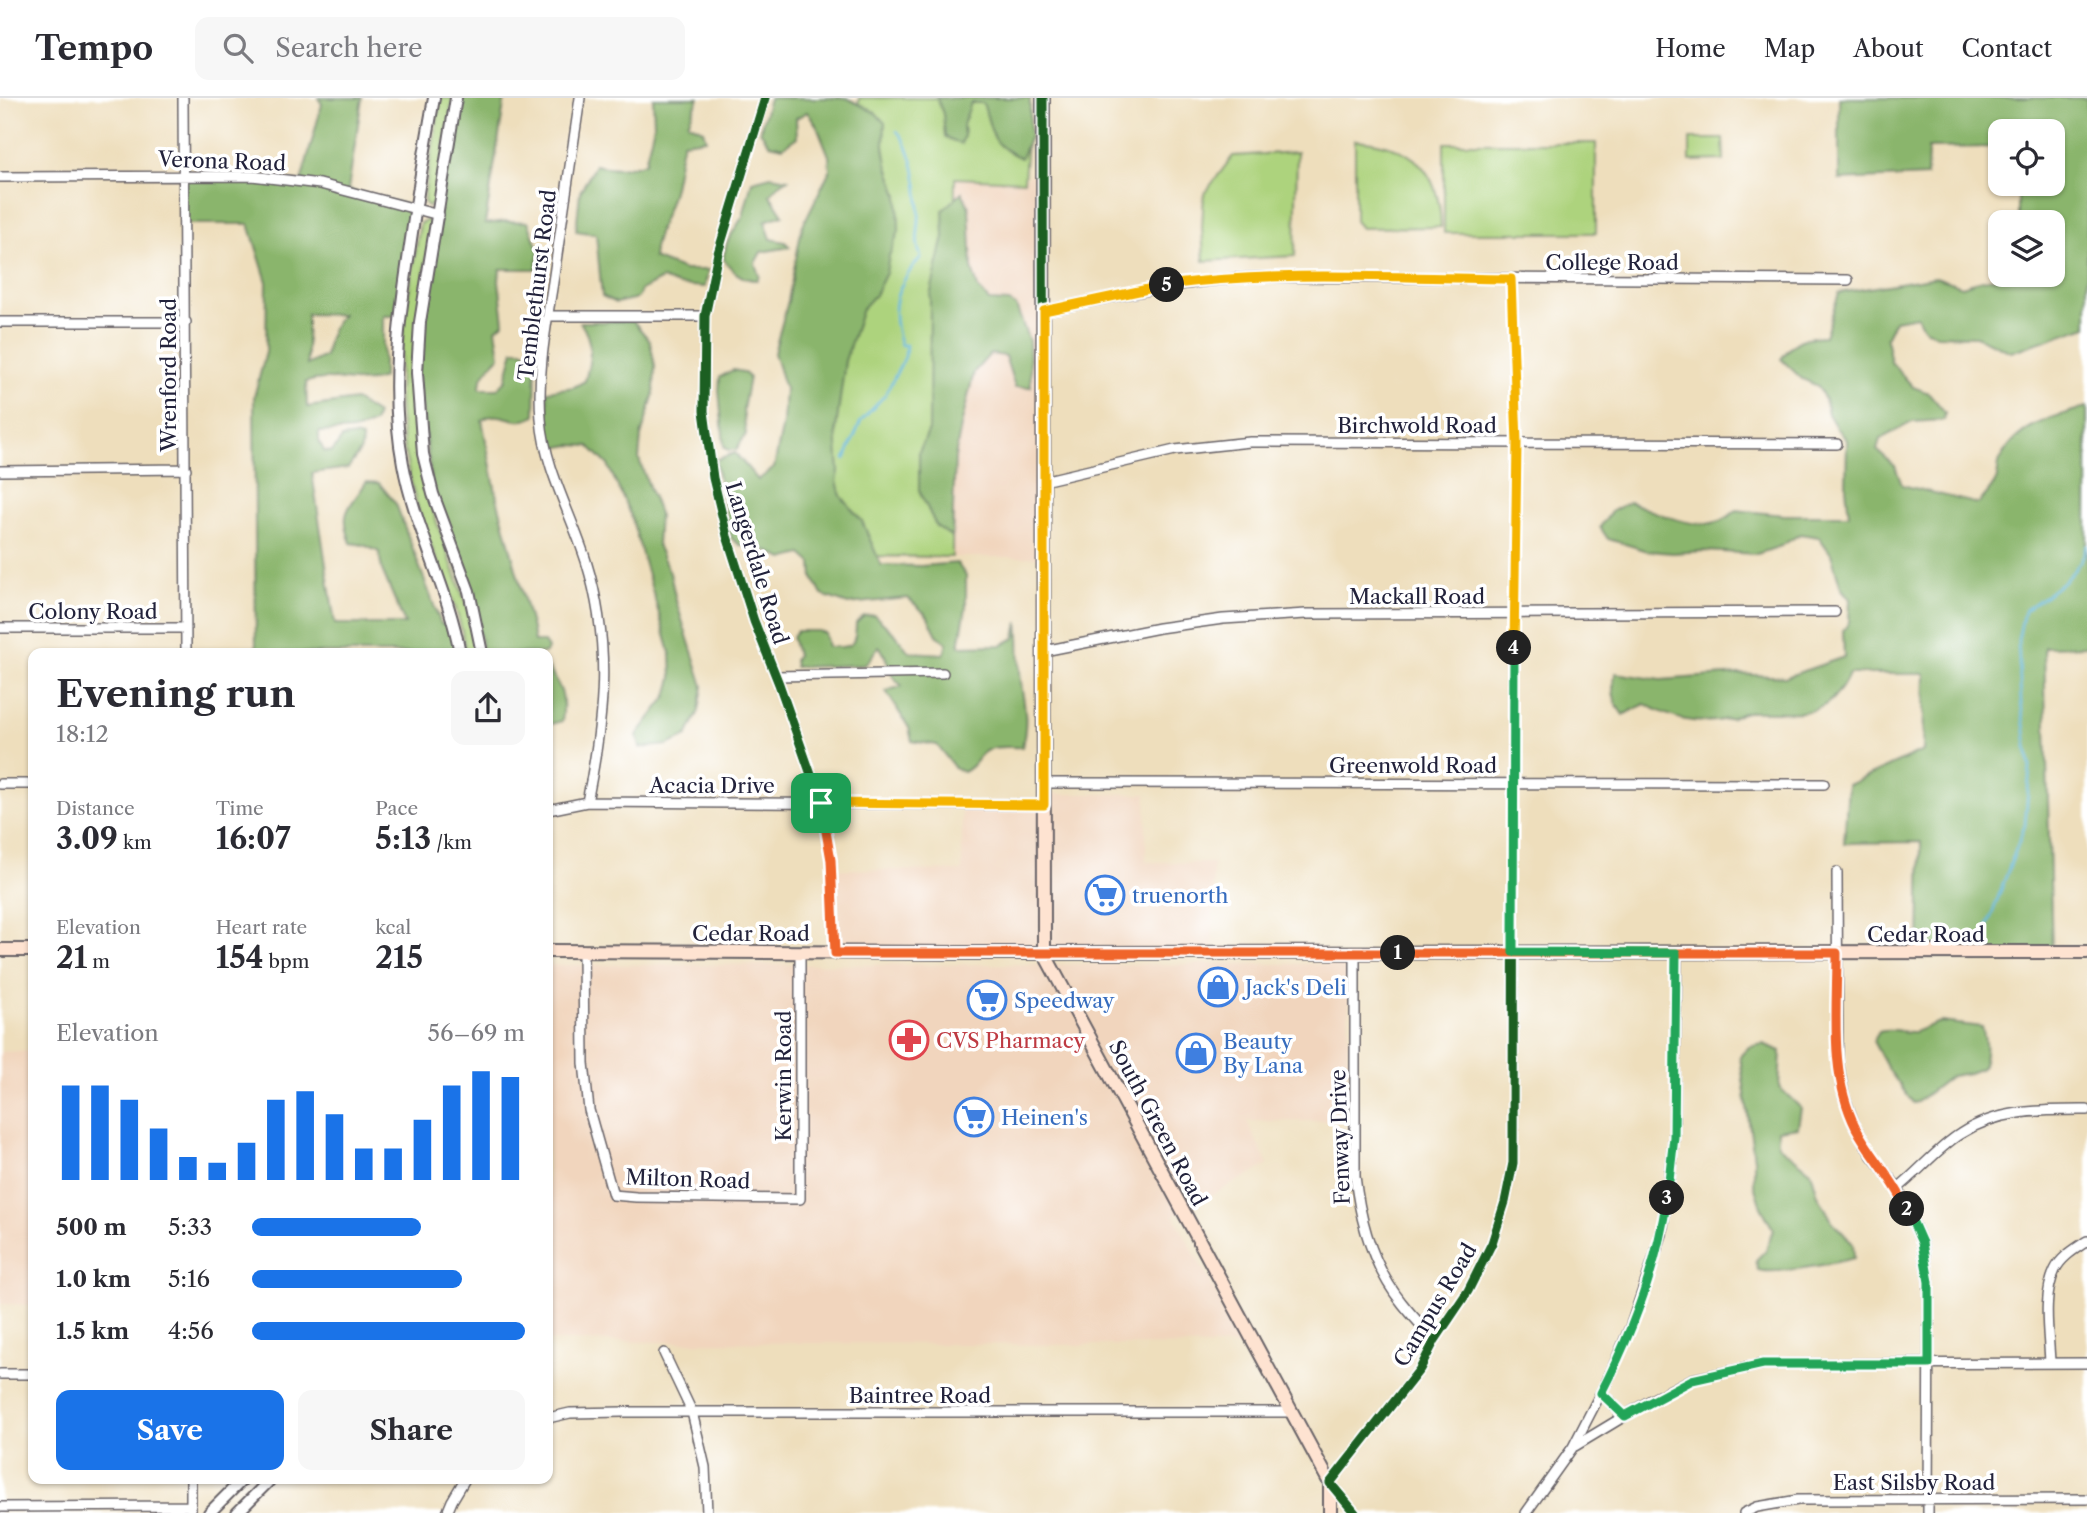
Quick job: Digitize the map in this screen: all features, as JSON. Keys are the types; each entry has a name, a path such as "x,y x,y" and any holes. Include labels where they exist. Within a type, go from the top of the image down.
{"main road":[{"name":"South Green Road","path":"1043,98 1044,953 1330,1483 1330,1513"},
{"path":"0,950 28,950"},
{"name":"Cedar Road","path":"553,951 2087,952"}],"street":[{"name":"Wrenford Road","path":"183,98 186,648"},
{"path":"434,98 399,316 395,369 398,433 410,499 446,599 459,648"},
{"path":"456,98 420,323 416,373 423,454 433,494 469,591 481,648"},
{"name":"Temblethurst Road","path":"580,98 541,360 541,418 556,483 585,560 598,612 603,650 603,709 587,802"},
{"name":"Langerdale Road","path":"765,98 718,253 705,316 704,411 713,478 730,548 821,803 831,860 835,953"},
{"name":"Verona Road","path":"0,177 252,176 320,184 439,215"},
{"name":"College Road","path":"1044,311 1159,286 1260,276 1848,280"},
{"name":"Campus Road","path":"1330,1483 1420,1369 1435,1340 1468,1291 1492,1243 1514,1163 1514,612 1517,443 1511,279"},
{"path":"548,316 705,316"},
{"path":"0,322 186,322"},
{"name":"Birchwold Road","path":"1043,481 1175,450 1251,442 1837,444"},
{"path":"0,471 186,470"},
{"name":"Mackall Road","path":"1044,651 1158,628 1306,614 1835,612"},
{"name":"Colony Road","path":"0,628 186,628"},
{"path":"776,676 943,673"},
{"name":"Greenwold Road","path":"1044,783 1824,784"},
{"path":"0,784 28,784"},
{"name":"Acacia Drive","path":"553,809 587,802 1044,805"},
{"path":"1837,872 1838,1061 1844,1096 1855,1126 1898,1188 1922,1243 1929,1282 1928,1513"},
{"name":"Milton Road","path":"583,950 583,1063 589,1110 613,1195 800,1199"},
{"name":"Kerwin Road","path":"800,953 800,1199"},
{"name":"Fenway Drive","path":"1355,953 1355,1176 1359,1213 1370,1245 1400,1301 1435,1340"},
{"path":"1526,1513 1573,1447 1601,1393 1631,1325 1661,1234 1674,1137 1676,953"},
{"path":"1898,1188 1959,1134 1992,1119 2031,1110 2087,1110"},
{"path":"2050,1363 2048,1294 2055,1269 2070,1252 2087,1241"},
{"path":"664,1353 692,1412 705,1467 707,1513"},
{"path":"1573,1447 1692,1380 1763,1364 2087,1363"},
{"path":"0,1374 28,1374"},
{"path":"1601,1393 1625,1416"},
{"name":"Baintree Road","path":"553,1417 570,1413 692,1412 1292,1412"},
{"path":"1330,1483 1355,1513"},
{"path":"0,1507 191,1510 191,1484"},
{"path":"209,1513 238,1484"},
{"path":"237,1513 266,1484"},
{"path":"447,1513 462,1484"},
{"name":"East Silsby Road","path":"1744,1513 1757,1507 1798,1500 2087,1499"}],"shaded area":[{"path":"1043,161 1043,557 952,557 955,178 1023,181"},
{"path":"1044,794 1146,794 1146,862 1213,863 1213,953 835,953 831,869 962,871 962,804 1044,805"},
{"path":"1339,964 1345,967 1349,980 1347,1121 1247,1121 1268,1165 1174,1215 1245,1346 553,1341 553,965"},
{"path":"28,1051 28,1305 0,1304 0,1052"}],"green space":[{"path":"318,98 362,98 348,190 416,207 399,316 383,316 383,378 364,382 327,379 306,382 307,407 355,400 377,414 374,423 357,430 319,432 319,441 324,451 332,452 342,438 362,438 361,450 348,468 312,473 335,624 405,624 382,570 379,552 351,543 347,532 346,516 351,504 366,482 379,483 396,504 441,624 454,624 459,648 256,648 254,397 266,352 267,282 249,224 184,224 184,176 301,182 322,104","holes":["307,314 342,315 338,319 325,356 307,365"]},
{"path":"441,98 453,98 436,202 428,207 424,196"},
{"path":"456,98 505,98 485,224 528,222 539,251 536,269 500,269 504,322 496,329 500,356 484,375 480,389 497,389 506,380 514,350 522,350 536,356 535,416 521,420 496,416 482,420 497,498 534,642 544,642 548,648 481,648 433,494 417,373"},
{"path":"653,98 699,98 688,123 703,130 706,139 683,142 673,191 653,258 684,270 708,270 705,287 678,285 662,279 641,290 638,298 616,303 602,296 596,234 576,231 580,192 595,165 620,168 645,163 654,125"},
{"path":"769,98 847,98 876,113 885,123 884,146 898,195 899,231 889,256 886,273 875,295 862,309 845,361 836,429 839,472 837,481 841,496 862,521 881,565 957,563 966,576 966,608 959,646 1002,645 1015,638 1018,622 1025,716 1022,747 997,747 987,750 963,772 954,767 937,745 912,741 909,728 886,691 902,686 893,676 879,646 865,665 795,667 794,660 797,655 792,637 797,631 825,633 828,647 847,646 855,637 856,623 864,616 874,615 896,635 909,652 944,654 947,643 937,635 927,615 908,598 848,604 822,595 813,578 812,563 802,554 783,559 766,550 740,545 731,538 715,460 735,453 758,480 774,468 783,423 785,389 774,353 788,301 802,227 830,170 829,156 817,126 807,112 796,118 797,137 783,147 770,144 760,131"},
{"path":"859,98 1030,98 1024,181 955,178 952,557 849,556 828,514"},
{"path":"937,98 1030,98 1030,137 1021,158 998,142 991,130 983,103 971,103 963,125 964,136 961,144 945,137 943,114"},
{"path":"1839,98 2087,98 2087,326 2011,352 1976,336 1937,335 1923,328 1917,316 1895,320 1886,338 1891,362 1913,387 1929,393 1945,412 1944,420 1912,422 1880,439 1877,450 1895,466 1902,485 1978,504 1993,485 2000,460 2016,438 2037,424 2087,407 2087,646 2044,647 2052,953 1919,953 1921,842 1844,843 1848,785 1923,751 1925,674 1849,674 1840,690 1819,708 1794,712 1745,712 1731,718 1705,722 1665,714 1645,704 1623,715 1614,695 1616,673 1661,680 1739,674 1786,677 1844,657 1843,631 1849,622 1850,599 1841,588 1831,554 1819,537 1800,534 1781,546 1757,554 1704,551 1673,553 1648,551 1608,539 1600,527 1611,512 1629,502 1669,517 1699,524 1725,519 1736,510 1784,515 1849,515 1846,488 1847,440 1828,414 1818,386 1802,379 1781,359 1800,341 1825,336 1839,293 1936,277 1962,286 1988,279 1988,287 2065,287 2065,210 2018,210 2018,196 2065,196 2065,119 1988,119 1988,147 1928,148 1927,176 1839,180"},
{"path":"1690,139 1723,139 1724,160 1690,161"},
{"path":"1355,140 1392,147 1419,163 1435,190 1441,227 1361,228 1355,221"},
{"path":"1444,143 1596,143 1596,233 1444,233"},
{"path":"1297,152 1295,256 1204,261 1204,194 1233,156"},
{"path":"771,176 788,179 770,195 783,215 765,221 771,239 785,242 790,247 761,252 755,263 759,276 757,280 751,280 737,274 723,258 727,242 743,216 752,181"},
{"path":"962,192 969,207 972,268 978,288 989,301 1009,302 1016,306 1029,341 1031,387 1015,387 1005,356 990,354 974,372 955,457 952,537 936,526 919,490 919,452 929,430 930,296 944,237 943,210"},
{"path":"427,220 431,223 414,358 414,427 424,486 468,610 476,648 464,648 458,615 417,505 400,422 399,394 404,330 420,223"},
{"path":"633,321 650,341 655,366 654,393 641,436 639,459 659,514 657,545 670,573 703,686 699,711 687,736 668,745 640,748 637,735 667,696 672,678 671,656 631,516 608,465 589,446 570,445 550,449 547,391 574,387 585,381 590,351 588,337 580,322"},
{"path":"733,370 743,372 749,377 743,410 746,434 736,450 728,450 724,446 719,390 720,377"},
{"path":"553,676 563,698 562,721 553,724"},
{"path":"1941,1022 1982,1027 1985,1057 1982,1068 1951,1076 1913,1103 1888,1069 1873,1041 1879,1031 1914,1032"},
{"path":"1763,1044 1781,1051 1779,1087 1801,1108 1798,1127 1778,1130 1778,1145 1811,1171 1818,1195 1832,1221 1853,1244 1854,1258 1791,1270 1758,1270 1756,1260 1766,1250 1773,1229 1761,1207 1754,1185 1754,1159 1740,1056 1749,1047"}],"waterway":[{"path":"845,459 861,421 885,395 905,357 906,345 901,345 895,308 900,288 921,257 917,242 919,209 915,173 908,149 897,131"},
{"path":"1985,933 2025,825 2030,767 2021,703 2018,640 2024,611 2052,591 2077,567 2087,546"}],"cycle path":[{"path":"765,98 718,253 705,316 704,411 713,478 727,536 754,621 821,803 831,860 835,953"},
{"path":"1043,98 1044,805"},
{"path":"1355,1513 1330,1483 1420,1369 1435,1340 1468,1291 1492,1243 1505,1202 1513,1163 1517,443 1511,279"}],"place":[{"name":"truenorth","path":"1105,895"},
{"name":"Jack's Deli","path":"1218,987"},
{"name":"Speedway","path":"987,1000"},
{"name":"CVS Pharmacy","path":"909,1040"},
{"name":"Beauty By Lana","path":"1196,1053"},
{"name":"Heinen's","path":"974,1117"}],"route":[{"path":"821,803 831,860 835,953 1513,952 1676,953 1837,953 1838,1061 1844,1096 1855,1126 1872,1156 1898,1188 1922,1243 1929,1282 1929,1364 1763,1364 1692,1380 1625,1416 1601,1393 1631,1325 1661,1234 1668,1193 1674,1137 1676,953 1595,952 1513,952 1517,443 1511,279 1260,276 1212,279 1159,286 1044,311 1044,805 821,803"}]}
